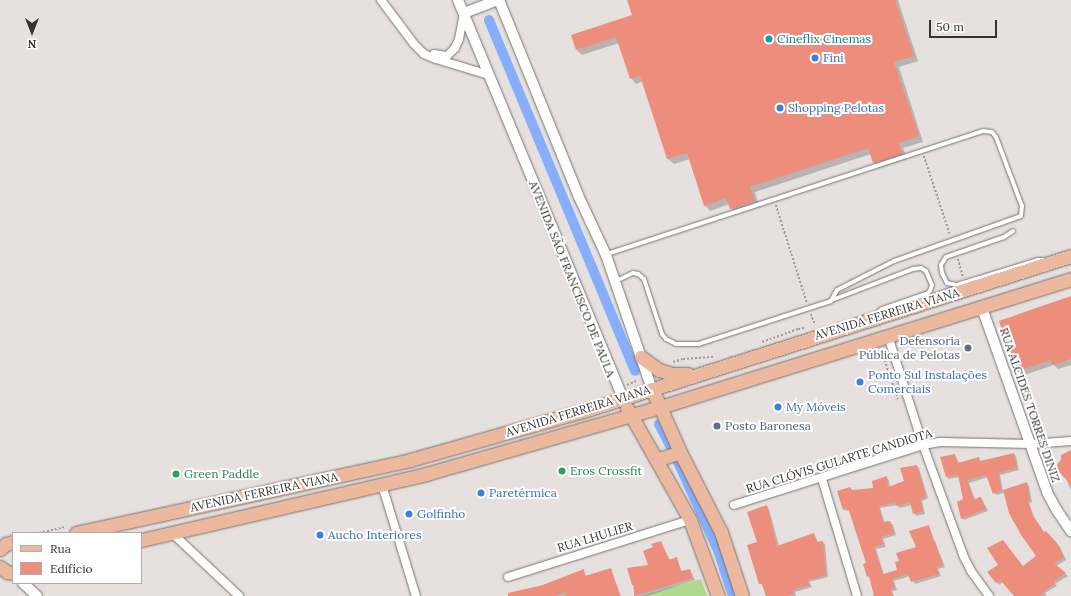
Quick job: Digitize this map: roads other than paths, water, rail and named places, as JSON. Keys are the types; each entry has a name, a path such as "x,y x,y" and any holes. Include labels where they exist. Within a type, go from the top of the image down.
{"main road":[{"name":"AVENIDA FERREIRA VIANA","path":"74,529 410,460 620,394 652,389 700,374 817,332 868,320 1065,258"},
{"name":"AVENIDA FERREIRA VIANA","path":"142,540 426,474 660,407 825,355 982,308 1071,279"},
{"path":"641,357 653,373 700,374"},
{"path":"652,389 681,454 721,532 742,596"},
{"name":"AVENIDA SÃO FRANCISCO DE PAULA","path":"620,394 690,520 704,554 718,596"},
{"path":"658,462 681,454"},
{"path":"0,549 6,544 12,542"}],"street":[{"path":"381,0 414,44 429,57 489,75"},
{"name":"AVENIDA SÃO FRANCISCO DE PAULA","path":"458,0 468,12 489,75 620,394"},
{"path":"414,44 429,53 447,56 457,46 468,12 497,1 578,196 606,255 616,280 641,357"},
{"name":"RUA ALCIDES TORRES DINIZ","path":"982,308 1047,492 1056,509 1071,530"},
{"path":"883,338 964,557 970,571 989,596"},
{"path":"652,389 653,373"},
{"name":"RUA CLÓVIS GULARTE CANDIOTA","path":"734,505 822,479 923,445 940,442 1031,444 1071,441"},
{"path":"822,479 857,596"},
{"path":"382,485 416,596"},
{"name":"RUA LHULIER","path":"508,577 690,520"},
{"path":"172,533 239,596"},
{"path":"25,584 37,596"}],"lane":[{"path":"606,255 983,131 992,132 996,137 1022,206 1021,216 877,268 837,290 831,301"},
{"path":"1013,231 1004,237 956,253 946,258 941,265 942,273 947,283 957,285 1038,260 1065,258"},
{"path":"616,280 633,273 638,274 644,279 662,334 666,339 676,344 690,345 704,343 831,301 913,269 921,268 926,271 932,285 926,294 882,309 868,320"}],"waterway":[{"path":"489,20 635,371"},
{"path":"659,424 670,446"},
{"path":"678,462 718,550 733,596"}],"place":[{"name":"Cineflix Cinemas","path":"769,39"},
{"name":"Fini","path":"815,58"},
{"name":"Shopping Pelotas","path":"780,108"},
{"name":"Defensoria Pública de Pelotas","path":"968,348"},
{"name":"Ponto Sul Instalações Comerciais","path":"860,382"},
{"name":"My Móveis","path":"778,407"},
{"name":"Posto Baronesa","path":"717,426"},
{"name":"Eros Crossfit","path":"562,471"},
{"name":"Green Paddle","path":"176,474"},
{"name":"Paretérmica","path":"481,493"},
{"name":"Golfinho","path":"409,514"},
{"name":"Aucho Interiores","path":"320,535"}]}
